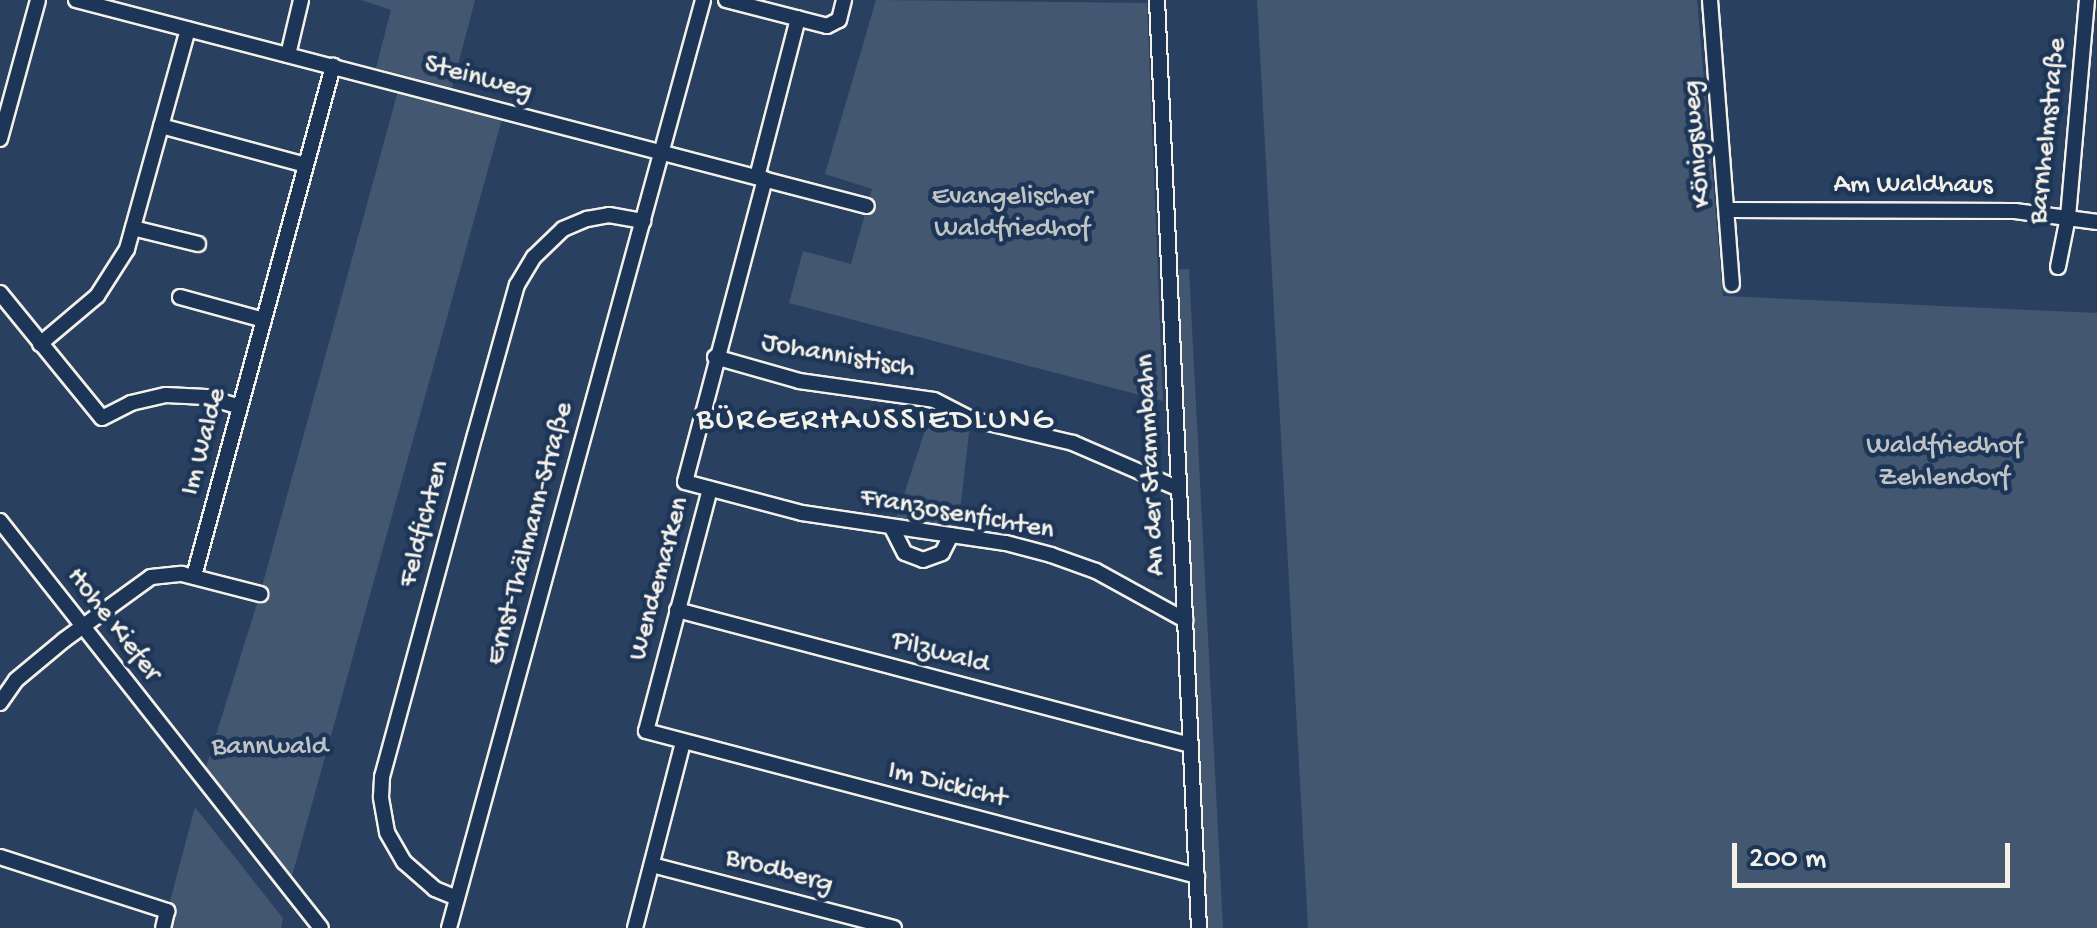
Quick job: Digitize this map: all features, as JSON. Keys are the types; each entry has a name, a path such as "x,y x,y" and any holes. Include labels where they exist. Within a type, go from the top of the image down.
{"street":[{"path":"0,138 38,0"},
{"name":"Steinweg","path":"76,0 867,206"},
{"path":"288,55 300,0"},
{"name":"Ernst-Thälmann-Straße","path":"449,928 703,0"},
{"path":"726,0 832,25 839,20 844,0"},
{"name":"An der Stammbahn","path":"1158,0 1199,928"},
{"name":"Königsweg","path":"1710,0 1732,284"},
{"name":"Barnhelmstraße","path":"2058,267 2068,217 2086,0"},
{"name":"Wendemarken","path":"683,744 646,731 710,489 684,478 798,18"},
{"path":"40,344 108,283 134,228 188,29"},
{"name":"Im Walde","path":"194,576 333,66"},
{"path":"161,126 306,165"},
{"name":"Am Waldhaus","path":"1729,210 2015,211 2097,222"},
{"name":"Feldfichten","path":"458,898 428,884 404,862 388,832 380,797 382,777 475,435 517,284 534,257 564,229 587,218 610,214 643,220"},
{"path":"134,228 198,244"},
{"path":"0,293 102,418 131,403 166,395 206,397 240,407"},
{"path":"180,296 264,320"},
{"name":"Johannistisch","path":"714,357 798,381 934,400 971,419 1073,443 1177,488"},
{"name":"Franzosenfichten","path":"710,489 802,513 1021,547 1096,571 1185,620"},
{"name":"Hohe Kiefer","path":"0,521 321,928"},
{"path":"892,528 905,554 923,560 942,553 951,534"},
{"path":"0,703 16,680 151,577 171,572 260,594"},
{"name":"Pilzwald","path":"677,610 1190,746"},
{"path":"635,928 683,744"},
{"name":"Im Dickicht","path":"683,744 1197,876"},
{"path":"0,857 167,911 162,928"},
{"name":"Brodberg","path":"652,865 894,928"}],"green space":[{"path":"361,0 475,0 452,88 376,68 391,10"},
{"name":"Evangelischer Waldfriedhof","path":"876,0 1147,3 1163,401 789,303 803,251 851,264 872,189 825,174"},
{"name":"Waldfriedhof Zehlendorf","path":"1257,0 1697,0 1723,296 2097,313 2097,928 1308,928"},
{"name":"Bannwald","path":"398,91 502,119 292,876 206,767 260,594"},
{"path":"1189,269 1223,928 1199,928 1168,270"},
{"path":"932,409 970,423 958,529 896,519"},
{"name":"Bannwald","path":"195,807 283,918 281,928 168,928 174,907 169,905"}],"district":[{"name":"BÜRGERHAUSSIEDLUNG","path":"876,421"}]}
